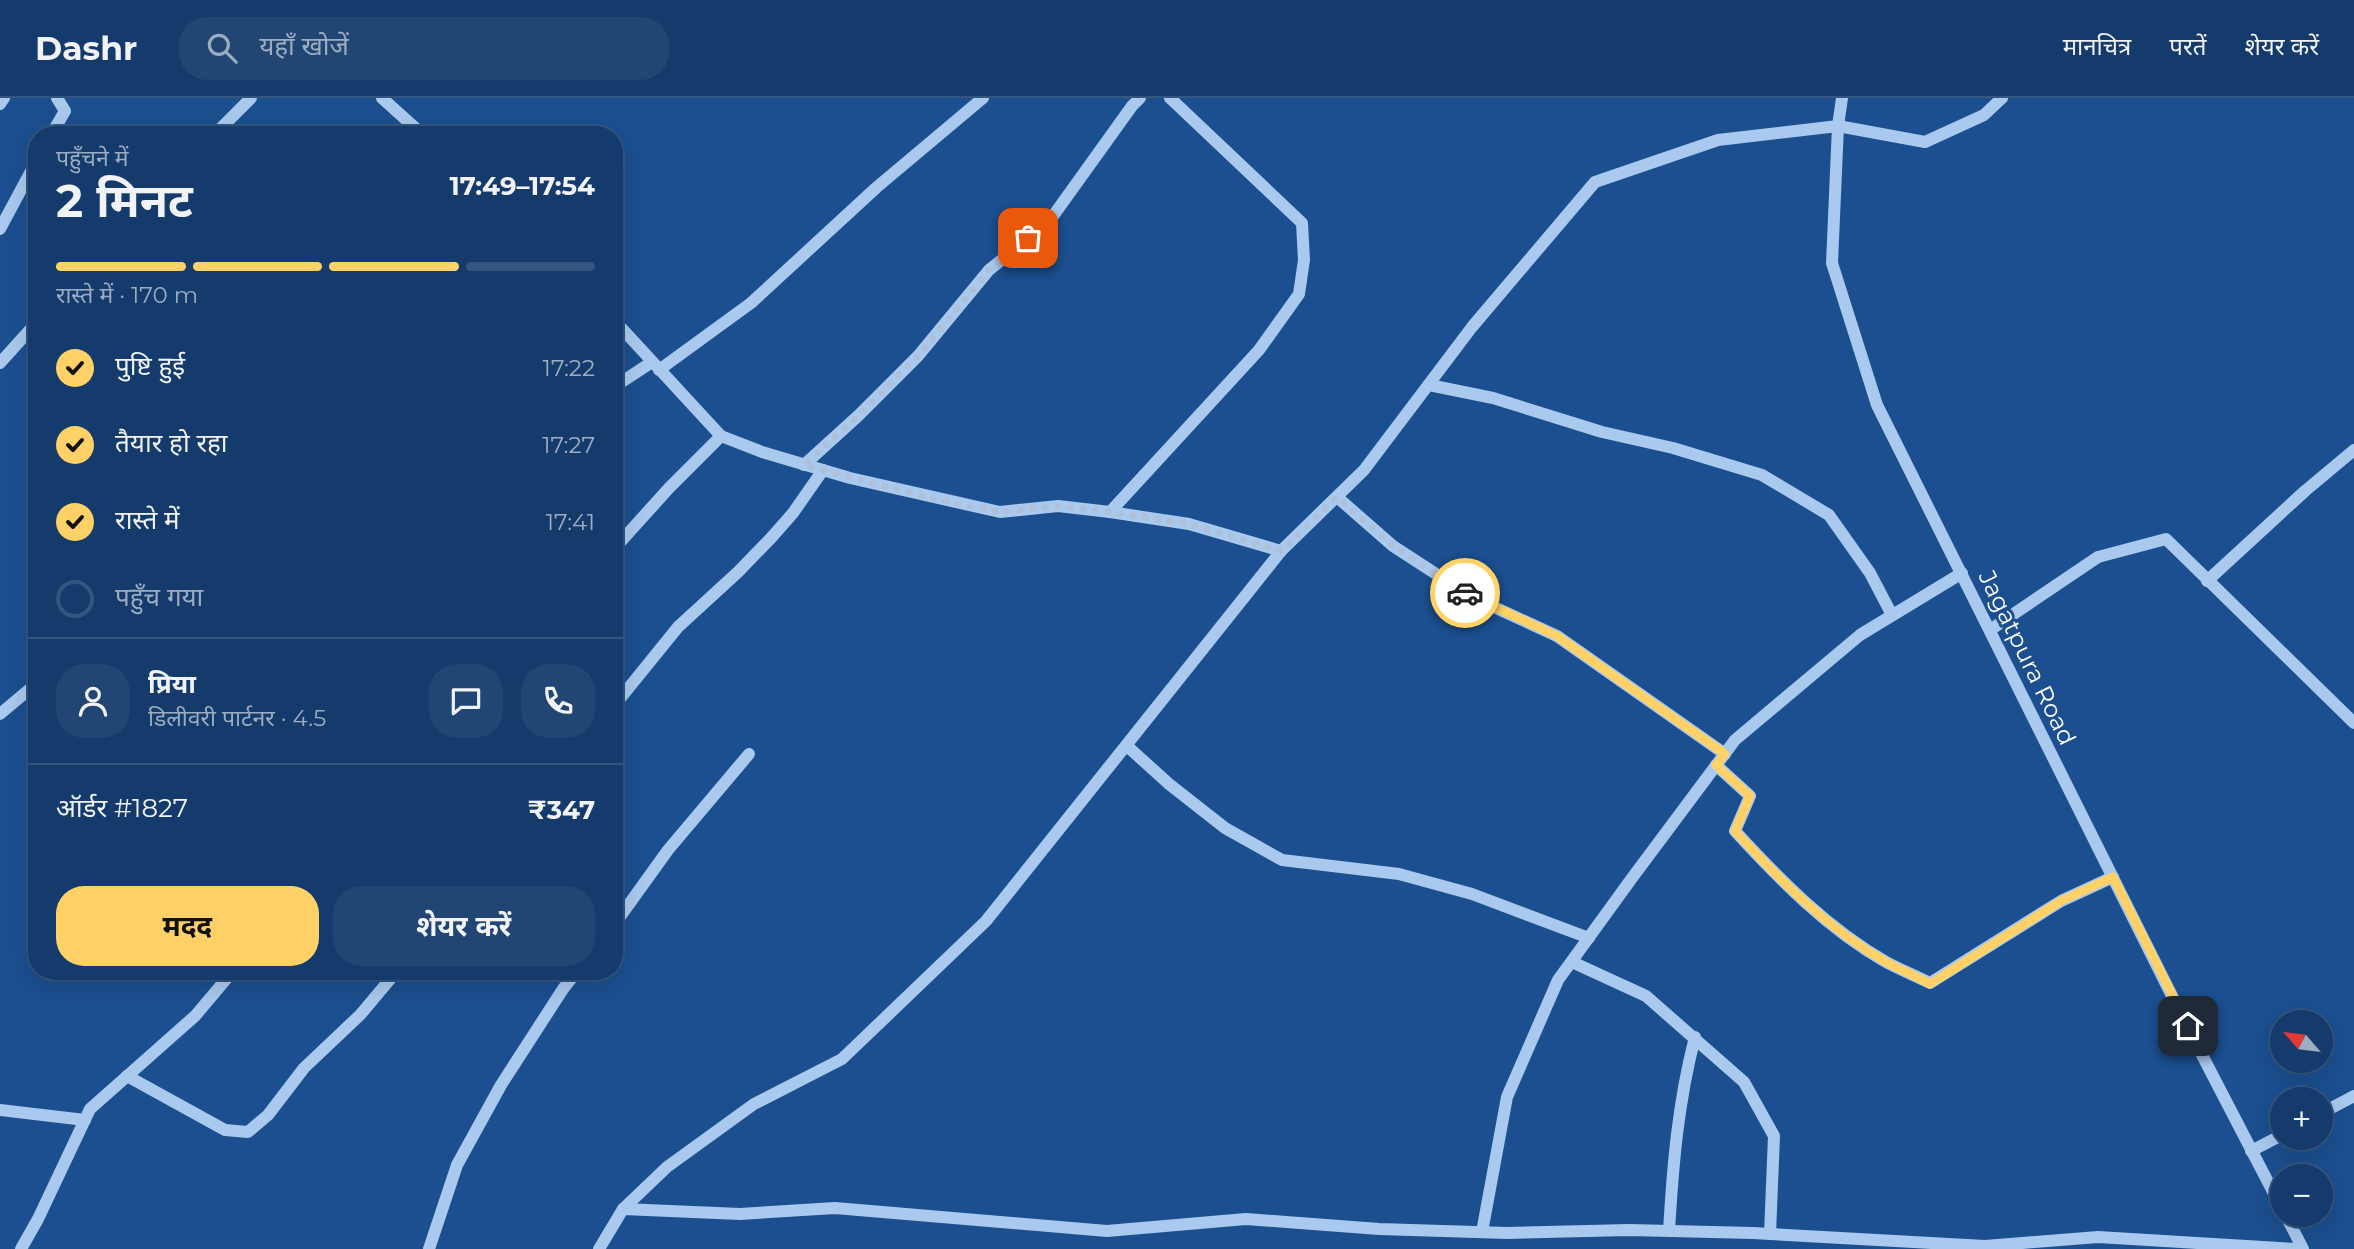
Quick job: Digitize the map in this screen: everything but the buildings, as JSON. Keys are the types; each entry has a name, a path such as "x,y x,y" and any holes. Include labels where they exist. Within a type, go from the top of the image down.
{"street":[{"path":"0,104 4,98"},
{"path":"56,126 65,111 57,98"},
{"path":"223,126 251,98"},
{"path":"382,98 413,126"},
{"path":"804,465 918,356 989,270 1048,223 1140,98"},
{"path":"1110,512 1259,350 1299,294 1304,260 1302,223 1170,98"},
{"name":"Jagatpura Road","path":"1842,98 1838,126 1832,262 1877,405 2270,1187"},
{"path":"599,1249 623,1209 667,1167 754,1104 842,1059 986,921 1281,551 1364,470 1472,327 1595,182 1718,140 1838,126 1925,142 1983,115 2002,98"},
{"path":"623,382 655,366 751,303 974,100"},
{"path":"0,229 28,177"},
{"path":"623,330 721,436 804,465 926,497 1000,512 1058,506 1110,512 1189,524 1281,551"},
{"path":"0,363 28,332"},
{"path":"1429,385 1493,398 1602,432 1674,448 1762,475 1829,515 1870,573 1892,615"},
{"path":"623,539 721,436"},
{"path":"2207,581 2354,450"},
{"path":"623,695 678,627 771,538 824,470"},
{"path":"1337,497 1393,546 1470,596 1557,636 1725,754"},
{"path":"1990,631 2098,556 2166,539 2354,723"},
{"path":"1482,1232 1507,1097 1558,981 1589,938 1735,740 1860,635 1962,573"},
{"path":"0,713 28,690"},
{"path":"1127,746 1169,785 1225,828 1282,860 1398,874 1472,894 1589,938"},
{"path":"623,912 668,850 749,754"},
{"path":"1716,765 1750,796 1735,831 1778,878 1843,932 1885,961 1930,984 2061,901 2113,877"},
{"path":"1572,962 1646,996 1744,1082 1774,1136 1770,1234"},
{"path":"21,1249 90,1109 195,1016 225,980"},
{"path":"127,1076 225,1130 248,1132 268,1115 304,1068 360,1015 389,980"},
{"path":"429,1249 457,1165 502,1085 570,980"},
{"path":"1669,1231 1673,1155 1682,1084 1695,1037"},
{"path":"2333,1107 2354,1096"},
{"path":"0,1110 85,1120"},
{"path":"2251,1151 2270,1141"},
{"path":"623,1209 740,1214 835,1208 1107,1231 1245,1219 1379,1229 1482,1232 1669,1231 1985,1246 2098,1237 2296,1249"},
{"path":"2292,1227 2303,1249"}],"way so far":[{"path":"1028,238 989,270 918,356 804,465 926,497 1000,512 1058,506 1110,512 1189,524 1281,551 1337,497 1393,546 1465,593"}],"route":[{"path":"1465,593 1557,636 1725,754 1716,765 1750,796 1735,831 1778,878 1832,924 1885,961 1930,984 2061,901 2113,877 2188,1026"}]}
